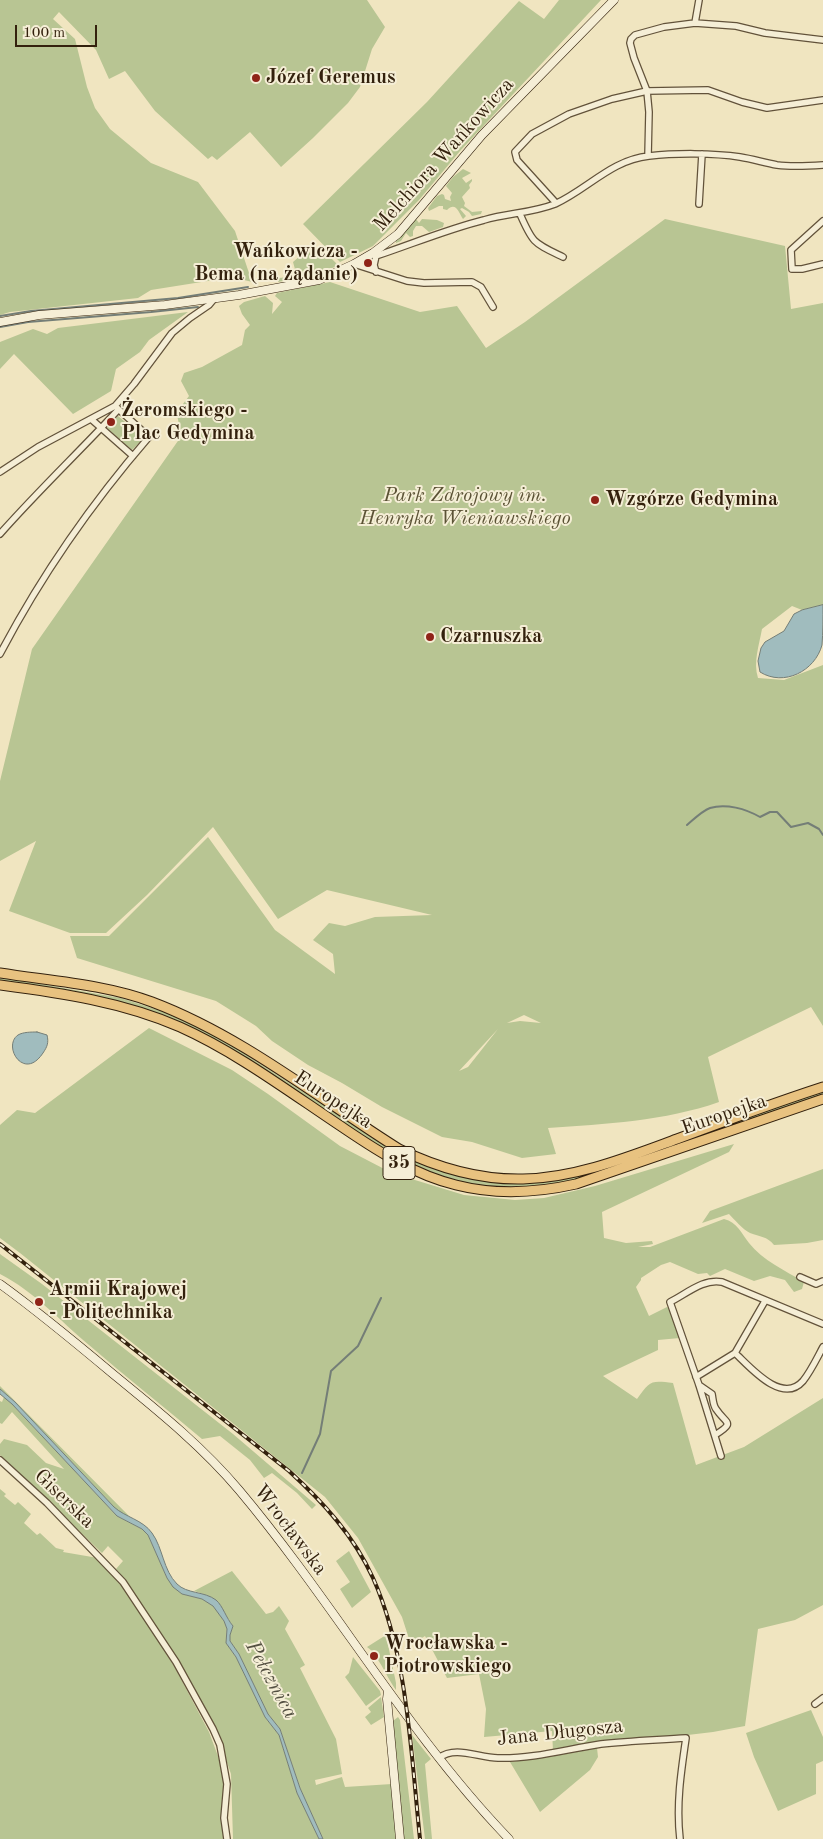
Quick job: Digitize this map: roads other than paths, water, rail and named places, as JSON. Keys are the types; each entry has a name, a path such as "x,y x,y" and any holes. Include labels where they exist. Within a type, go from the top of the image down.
{"main road":[{"name":"Europejka","path":"0,973 99,988 132,995 152,1002 221,1032 399,1149 446,1168 476,1176 508,1179 540,1178 594,1167 653,1148 823,1087"},
{"name":"Europejka","path":"0,985 110,1003 180,1027 233,1056 366,1143 400,1163 449,1183 495,1192 531,1192 576,1184 823,1099"}],"street":[{"name":"Melchiora Wańkowicza","path":"0,322 39,316 165,305 272,289 319,280 375,255 398,234 482,135 614,0"},
{"path":"695,23 699,0"},
{"path":"648,156 649,112 647,91 630,43 635,35 664,27 695,23 736,26 766,34 823,40"},
{"path":"556,203 517,160 516,152 532,134 570,114 606,101 647,91 708,90 742,102 767,108 823,100"},
{"path":"376,272 374,265 375,255 485,219 520,214 556,203 576,192 610,168 623,162 648,156 702,154 739,157 779,165 823,165"},
{"path":"699,204 702,154"},
{"path":"520,214 530,238 540,246 563,257"},
{"path":"823,221 791,250 792,269 802,269 823,264"},
{"path":"354,264 408,281 424,283 472,282 480,287 493,308"},
{"path":"0,534 102,428 172,333 209,305 214,299"},
{"path":"0,472 38,447 116,408"},
{"path":"0,654 49,568 97,500 149,437 116,408"},
{"path":"92,419 133,456"},
{"path":"800,1277 816,1284 823,1281"},
{"path":"721,1456 670,1302 714,1280 823,1324"},
{"name":"Wrocławska","path":"0,1284 153,1406 193,1441 218,1467 259,1515 439,1758 474,1802 509,1839"},
{"path":"696,1377 735,1354 765,1301"},
{"path":"735,1354 776,1388 788,1388 802,1382 823,1347"},
{"path":"699,1385 709,1390 718,1412 726,1419 728,1424 726,1429 715,1435"},
{"name":"Giserska","path":"0,1460 47,1504 123,1582 176,1662 220,1745 227,1784 224,1818 227,1839"},
{"path":"388,1691 387,1699 400,1839"},
{"path":"815,1704 823,1698"},
{"path":"389,1719 390,1711 398,1703"},
{"name":"Jana Długosza","path":"439,1758 444,1754 452,1752 498,1758 546,1754 601,1744 686,1738 678,1810 680,1839"}],"water":[{"path":"823,605 822,645 813,662 806,669 788,677 779,678 760,672 758,661 761,648 765,642 784,631 794,614"},
{"path":"37,1032 47,1035 47,1047 36,1061 29,1064 23,1063 17,1059 14,1053 12,1047 14,1040 20,1034"},
{"path":"0,1389 15,1402 114,1507 139,1522 152,1533 159,1545 166,1566 177,1584 211,1597 221,1605 233,1626 230,1641 239,1654 268,1714 280,1729 300,1788 323,1839 319,1839 297,1793 279,1735 265,1717 236,1657 226,1643 227,1629 224,1621 213,1606 202,1599 182,1594 173,1587 167,1578 148,1535 142,1529 117,1516 12,1404 0,1394"}],"waterway":[{"path":"0,316 31,311 178,298 248,287"},
{"path":"0,327 28,322 198,307"},
{"path":"687,825 710,808 723,806 742,809 760,817 770,812 777,812 791,827 808,823 819,829 823,835"},
{"path":"302,1473 320,1434 331,1371 358,1346 381,1298"}],"railway":[{"path":"0,1244 289,1471 326,1507 357,1548 373,1578 385,1608 394,1640 406,1706 420,1839"}],"place":[{"name":"Józef Geremus","path":"256,78"},
{"name":"Wańkowicza - Bema (na żądanie)","path":"368,263"},
{"name":"Żeromskiego - Plac Gedymina","path":"111,422"},
{"name":"Wzgórze Gedymina","path":"595,500"},
{"name":"Czarnuszka","path":"430,637"},
{"name":"Armii Krajowej - Politechnika","path":"39,1302"},
{"name":"Wrocławska - Piotrowskiego","path":"374,1656"}],"park label":[{"name":"Park Zdrojowy im. Henryka Wieniawskiego","path":"465,508"}],"water label":[{"name":"Pełcznica","path":"271,1680"}]}
